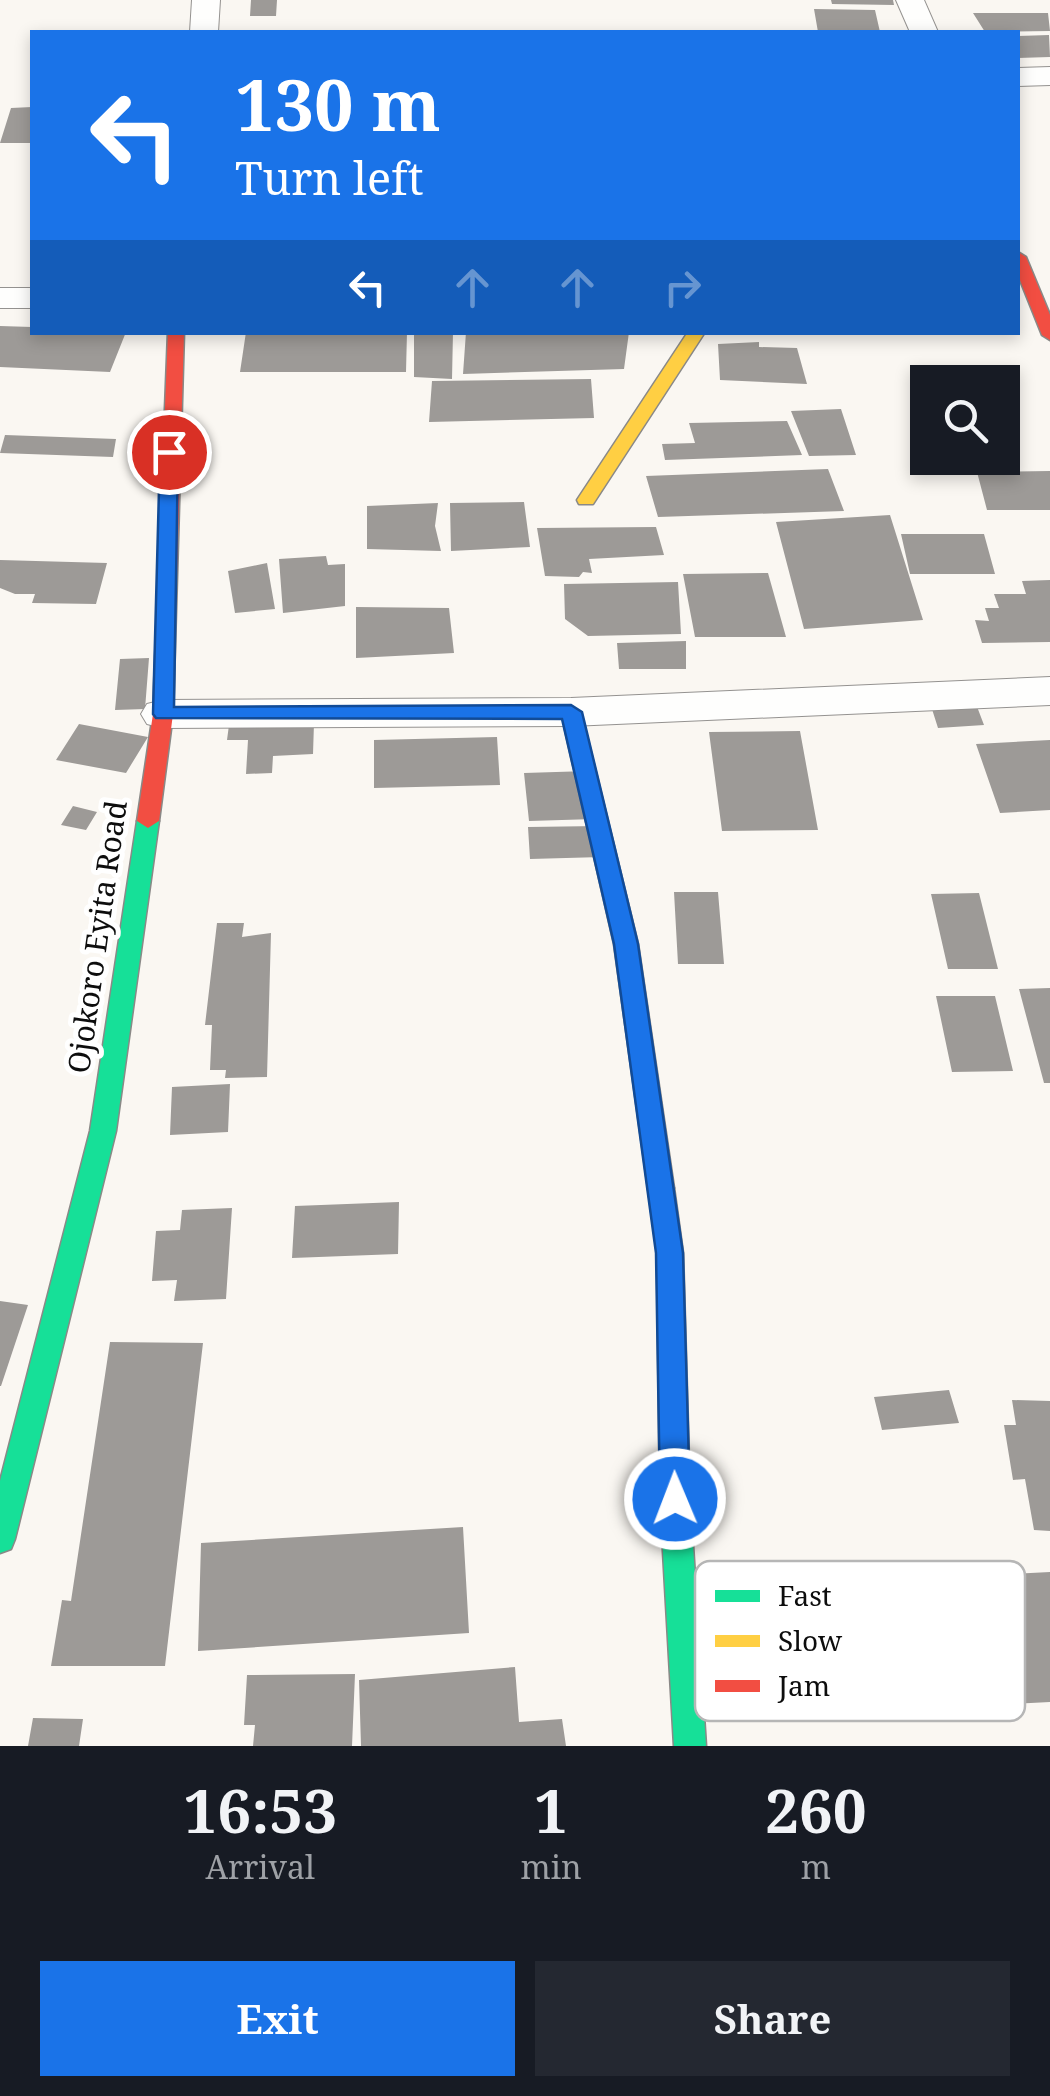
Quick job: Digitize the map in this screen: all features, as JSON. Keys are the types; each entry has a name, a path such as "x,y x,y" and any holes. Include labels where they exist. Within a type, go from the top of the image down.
{"street":[{"path":"204,30 206,0"},
{"path":"910,0 923,30"},
{"path":"1020,77 1050,76"},
{"path":"1020,262 1050,336"},
{"path":"0,298 30,298"},
{"name":"Ojokoro Eyita Road","path":"0,1539 103,1131 163,714 176,335"},
{"path":"586,500 696,335"},
{"path":"163,714 571,712 1050,691"},
{"path":"571,712 626,944 670,1253 675,1499 690,1746"}],"building":[{"path":"251,0 277,0 276,16 250,16"},
{"path":"831,0 893,0 894,5 832,4"},
{"path":"814,9 875,10 880,30 818,30"},
{"path":"973,13 1048,13 1050,31 984,30"},
{"path":"1049,35 1050,57 1020,58 1020,36"},
{"path":"30,107 30,143 0,143 11,108"},
{"path":"0,326 30,327 30,335 125,335 110,372 0,367"},
{"path":"246,335 407,335 406,372 240,372"},
{"path":"414,335 453,335 452,379 414,377"},
{"path":"466,335 629,335 624,369 463,374"},
{"path":"759,342 759,347 797,348 807,384 720,380 718,344"},
{"path":"591,379 594,418 429,422 432,381"},
{"path":"841,409 856,455 809,456 791,411"},
{"path":"787,421 802,455 665,460 662,444 695,443 689,423"},
{"path":"5,435 116,439 113,457 0,453"},
{"path":"828,469 844,511 658,517 646,476"},
{"path":"1020,471 1050,471 1050,510 987,510 978,475 1020,475"},
{"path":"524,502 530,547 451,551 450,503"},
{"path":"438,503 435,526 441,551 367,549 367,506"},
{"path":"890,515 923,620 804,629 776,522"},
{"path":"656,527 664,555 589,559 592,573 583,572 579,577 545,576 537,528"},
{"path":"901,534 984,534 995,574 910,574"},
{"path":"326,556 328,565 345,564 345,606 283,613 279,559"},
{"path":"0,560 107,563 96,604 32,603 35,594 15,594 0,588"},
{"path":"267,563 275,609 235,613 228,571"},
{"path":"768,573 786,637 695,637 683,574"},
{"path":"1050,580 1050,642 982,643 975,620 989,621 985,608 999,608 994,594 1026,594 1022,581"},
{"path":"678,582 681,634 588,636 565,619 564,584"},
{"path":"356,607 449,608 454,653 356,658"},
{"path":"686,641 686,669 619,669 617,643"},
{"path":"149,658 145,709 115,710 120,659"},
{"path":"976,704 984,725 938,728 931,706"},
{"path":"314,723 313,754 273,756 272,773 246,774 248,740 227,740 229,725"},
{"path":"79,724 148,737 126,773 56,760"},
{"path":"800,731 818,830 722,831 709,732"},
{"path":"497,737 500,785 374,788 374,740"},
{"path":"1050,740 1050,810 1000,813 976,744"},
{"path":"588,771 595,819 529,821 524,773"},
{"path":"73,806 97,812 86,830 61,825"},
{"path":"599,826 602,857 530,859 528,827"},
{"path":"674,892 718,892 724,964 678,964"},
{"path":"979,893 998,969 948,969 931,894"},
{"path":"217,923 244,923 242,937 271,933 267,1077 225,1078 226,1070 210,1070 212,1025 205,1025"},
{"path":"1050,988 1050,1083 1044,1083 1019,989"},
{"path":"936,996 995,996 1013,1071 952,1072"},
{"path":"230,1084 228,1132 170,1135 172,1087"},
{"path":"399,1202 398,1254 292,1258 295,1206"},
{"path":"232,1208 226,1299 174,1301 177,1280 152,1281 156,1231 180,1230 182,1210"},
{"path":"0,1301 28,1305 1,1386 0,1386"},
{"path":"110,1342 203,1343 165,1666 51,1666 62,1600 71,1601"},
{"path":"949,1390 959,1423 882,1430 874,1397"},
{"path":"1012,1400 1050,1401 1050,1531 1034,1530 1025,1479 1013,1480 1004,1425 1016,1425"},
{"path":"463,1527 469,1633 198,1651 201,1543"},
{"path":"1050,1572 1050,1702 1025,1703 1025,1573"},
{"path":"515,1667 519,1722 562,1719 566,1746 361,1746 359,1680"},
{"path":"355,1674 352,1746 253,1746 255,1725 244,1725 247,1675"},
{"path":"33,1718 83,1719 79,1746 28,1746"}],"traffic: fast":[{"path":"0,1539 103,1131 148,821"},
{"path":"661,1188 670,1253 675,1499 690,1746"}],"traffic: slow":[{"path":"586,500 695,335"}],"traffic: jam":[{"path":"1020,262 1050,335"},
{"path":"148,821 163,714 176,335"},
{"path":"571,712 626,944 661,1188"}],"route":[{"path":"169,452 163,714 571,712 626,944 670,1253 675,1499"}]}
